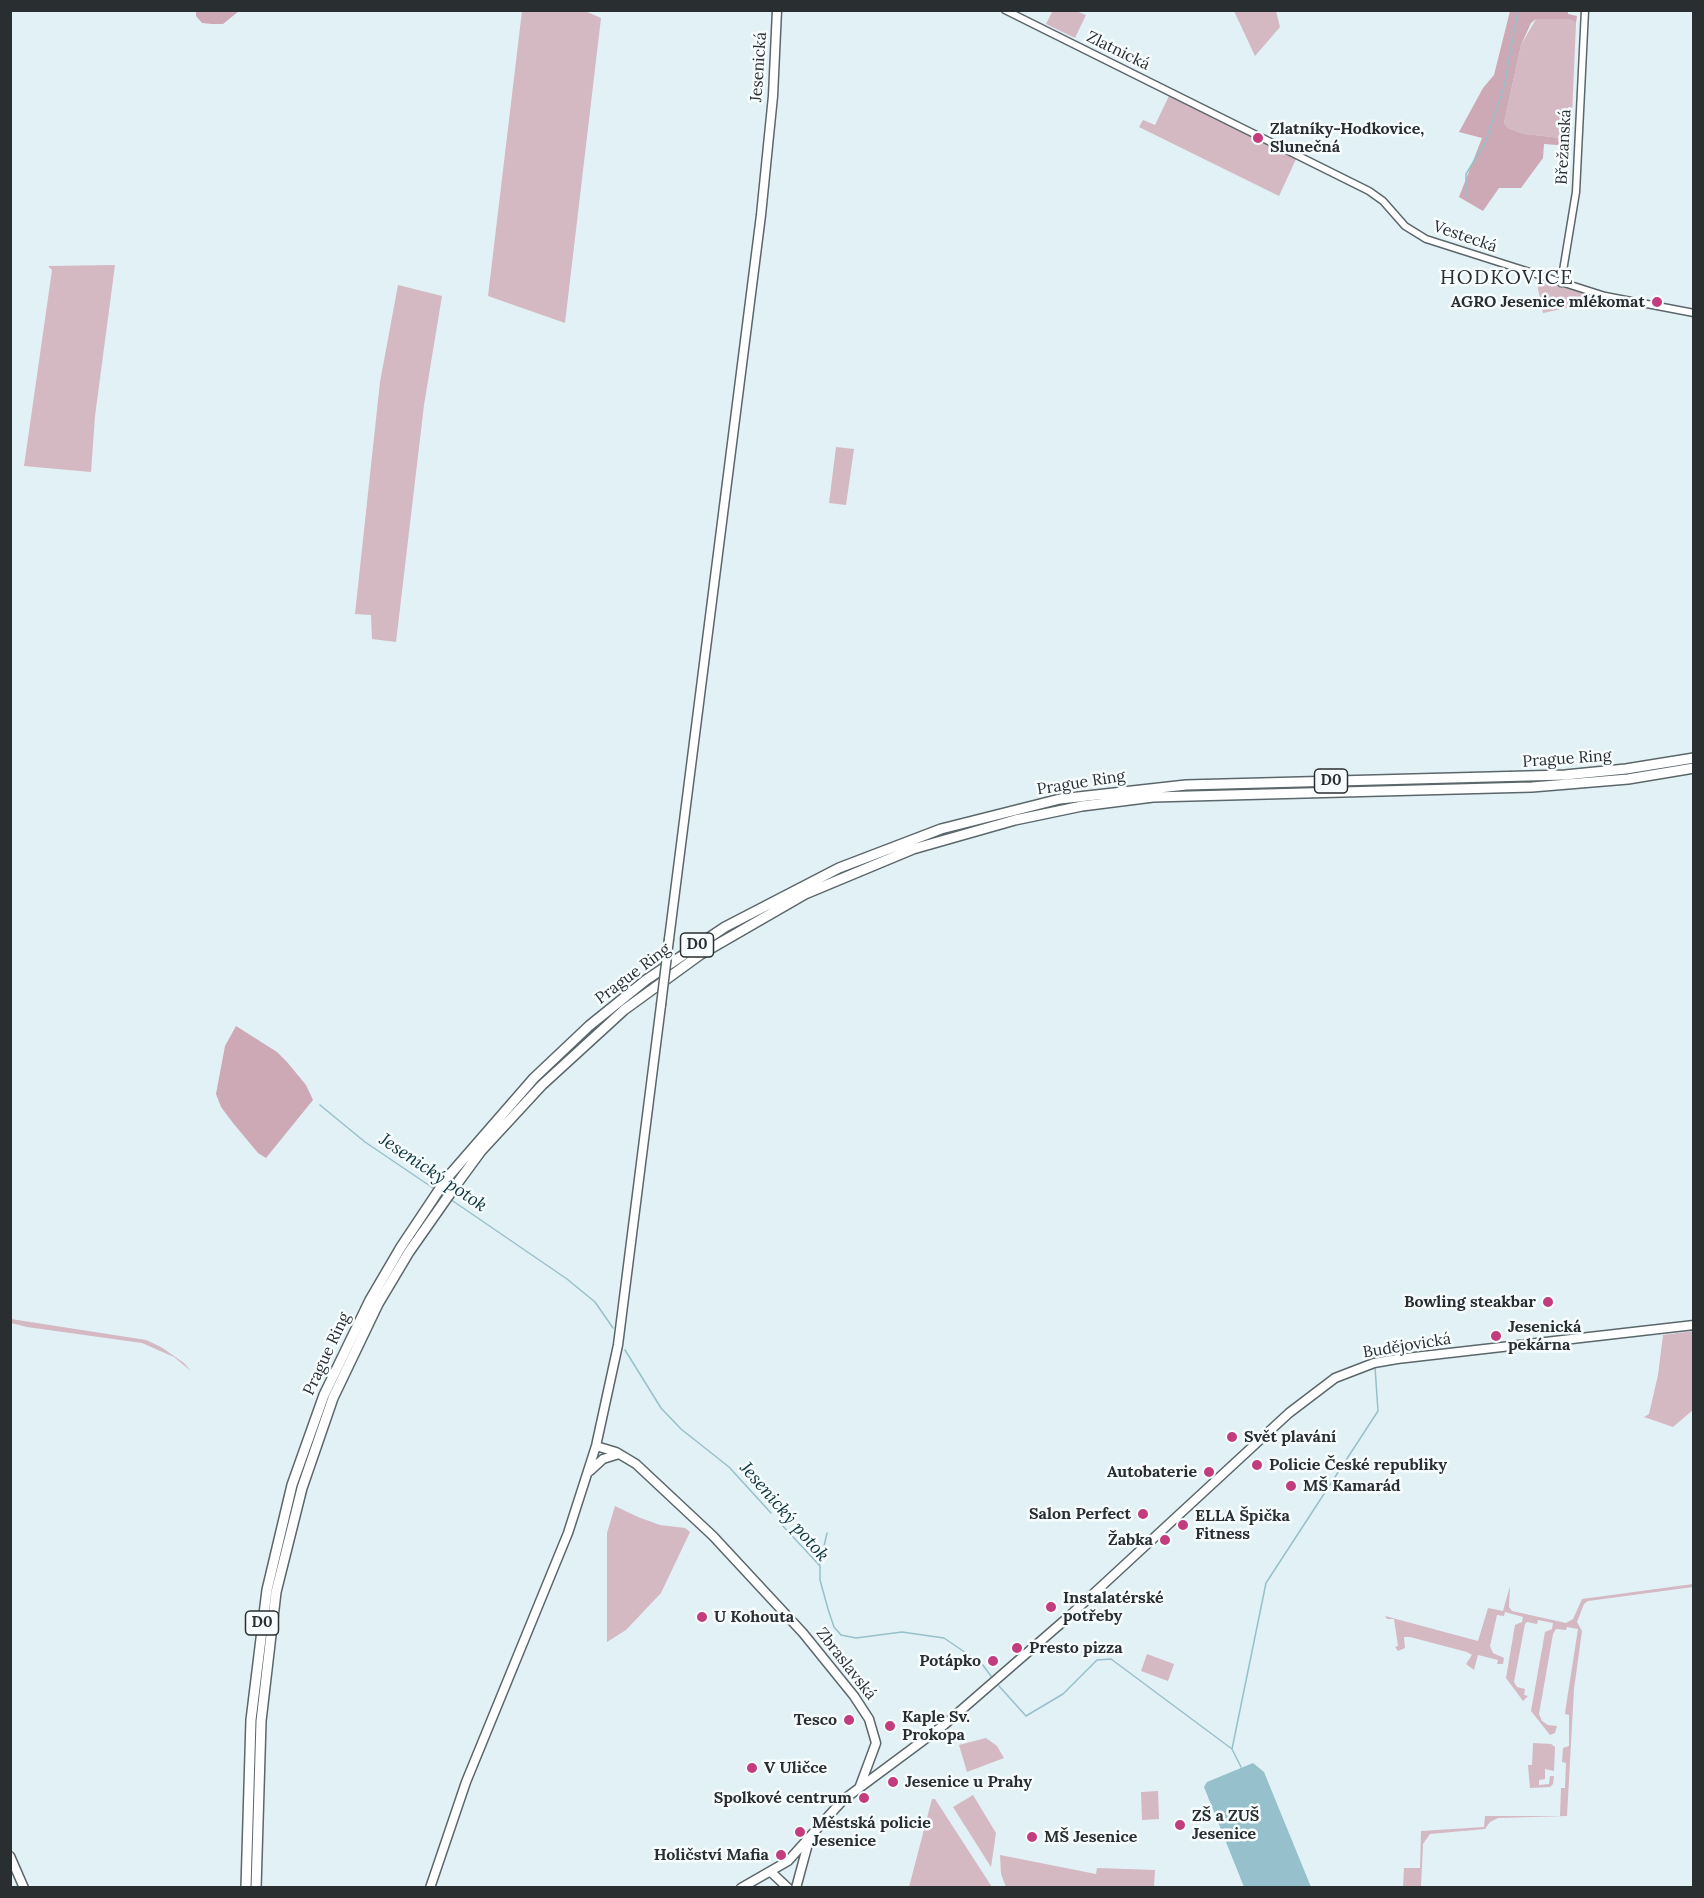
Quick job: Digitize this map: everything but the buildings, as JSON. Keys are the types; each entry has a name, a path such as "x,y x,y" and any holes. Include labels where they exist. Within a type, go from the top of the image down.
{"highway":[{"name":"Prague Ring","path":"246,1887 254,1691 267,1590 282,1520 303,1451 345,1348 375,1291 447,1178 534,1078 590,1026 646,980 725,927 801,886 848,864 920,836 1021,808 1129,790 1230,783 1565,775 1626,769 1694,758"},
{"name":"Prague Ring","path":"257,1887 261,1732 267,1658 276,1592 292,1522 312,1454 350,1362 378,1304 434,1216 489,1143 542,1085 597,1033 651,989 760,918 843,877 913,849 1015,820 1136,799 1241,793 1532,787 1628,779 1694,768"}],"main road":[{"name":"Jesenická","path":"430,1887 470,1773 560,1552 588,1474 618,1345 692,765 769,125 777,10"},
{"name":"Budějovická","path":"741,1887 772,1872 788,1861 834,1808 860,1786 944,1725 1074,1611 1289,1413 1335,1378 1372,1364 1397,1359 1694,1324"},
{"name":"Zbraslavská","path":"596,1446 620,1454 636,1464 713,1536 802,1633 854,1696 869,1719 875,1734 875,1749 860,1786"},
{"path":"588,1474 603,1459 620,1454"},
{"path":"796,1887 809,1847 808,1839"},
{"path":"10,1856 24,1887"},
{"path":"772,1872 788,1887"}],"street":[{"name":"Zlatnická","path":"1005,10 1219,116"},
{"name":"Břežanská","path":"1561,283 1576,192 1585,10"},
{"name":"Vestecká","path":"1219,116 1369,191 1383,201 1405,226 1426,238 1605,296 1694,313"}],"shaded area":[{"path":"196,10 239,11 223,24 212,24 202,23 196,16"},
{"path":"1053,10 1076,11 1086,15 1075,38 1046,24"},
{"path":"522,11 585,11 601,18 565,323 488,296"},
{"path":"1234,11 1276,11 1280,27 1255,56"},
{"path":"1510,11 1568,11 1568,14 1577,16 1576,23 1569,19 1536,19 1531,23 1521,45 1504,123 1508,128 1524,134 1571,139 1571,146 1544,144 1543,158 1521,188 1499,188 1483,211 1459,197 1482,138 1459,132 1483,88 1494,75"},
{"path":"1536,19 1569,19 1576,23 1571,139 1524,134 1508,128 1504,123 1521,45"},
{"path":"1169,96 1297,157 1279,196 1139,127 1143,120 1155,125"},
{"path":"115,265 95,416 91,472 24,466 52,270 48,266"},
{"path":"1541,281 1595,296 1597,301 1543,313 1537,284"},
{"path":"398,285 442,296 424,405 396,642 372,639 371,615 355,614 380,382"},
{"path":"836,447 854,449 846,505 829,503"},
{"path":"236,1026 277,1052 306,1085 313,1100 266,1158 258,1153 233,1123 221,1107 216,1094 225,1046"},
{"path":"11,1319 146,1340 161,1347 184,1363 191,1371 174,1357 142,1343 27,1327 11,1323"},
{"path":"1693,1331 1693,1410 1673,1427 1644,1417 1649,1414 1658,1375 1663,1335"},
{"path":"615,1506 660,1525 685,1528 690,1532 661,1593 626,1630 607,1642 607,1533"},
{"path":"1693,1584 1693,1587 1588,1601 1584,1604 1577,1622 1582,1631 1574,1689 1567,1816 1498,1818 1490,1822 1485,1829 1430,1834 1423,1844 1421,1887 1403,1887 1404,1868 1420,1868 1421,1831 1484,1827 1485,1816 1560,1816 1561,1788 1565,1788 1566,1763 1562,1762 1563,1748 1569,1746 1569,1715 1565,1714 1578,1629 1567,1627 1566,1630 1556,1629 1553,1634 1539,1714 1542,1721 1548,1725 1557,1726 1555,1733 1550,1735 1531,1711 1545,1632 1552,1629 1553,1623 1538,1620 1537,1624 1527,1622 1525,1624 1514,1682 1517,1687 1525,1689 1524,1695 1528,1696 1523,1701 1506,1678 1515,1625 1522,1622 1523,1617 1505,1612 1504,1616 1497,1615 1490,1646 1493,1653 1504,1658 1503,1664 1497,1664 1498,1660 1478,1655 1474,1670 1466,1664 1472,1655 1467,1652 1410,1637 1404,1637 1405,1648 1398,1651 1395,1647 1398,1646 1394,1619 1387,1619 1385,1616 1478,1641 1488,1608 1503,1611 1510,1586 1509,1607 1512,1611 1566,1623 1573,1619 1582,1599"},
{"path":"1147,1654 1174,1664 1168,1681 1141,1671"},
{"path":"986,1738 997,1746 1004,1758 967,1772 959,1745"},
{"path":"1533,1743 1551,1744 1555,1747 1554,1771 1545,1769 1545,1779 1539,1780 1539,1785 1549,1784 1550,1776 1554,1776 1550,1787 1530,1788 1528,1765 1532,1765"},
{"path":"1158,1791 1159,1819 1142,1820 1141,1792"},
{"path":"973,1795 996,1833 991,1867 953,1807"},
{"path":"932,1799 935,1799 992,1887 909,1887"},
{"path":"1000,1855 1096,1874 1097,1868 1155,1870 1154,1887 1006,1887 1001,1874"}],"water":[{"path":"1253,1763 1264,1772 1311,1887 1244,1887 1204,1787 1207,1782"}],"waterway":[{"path":"1466,197 1466,174 1485,143 1504,87 1518,10"},
{"name":"Jesenický potok","path":"320,1105 365,1142 436,1190"},
{"name":"Jesenický potok","path":"450,1199 567,1279 595,1302 613,1328"},
{"name":"Jesenický potok","path":"625,1350 661,1408 681,1429 729,1467 771,1513"},
{"path":"1371,1351 1373,1359"},
{"path":"1232,1749 1266,1583 1378,1411 1375,1367"},
{"name":"Jesenický potok","path":"782,1525 820,1566 820,1580 828,1609 834,1627 841,1635 856,1638 902,1632 944,1638 982,1664 991,1676"},
{"path":"820,1564 827,1533"},
{"name":"Jesenický potok","path":"999,1686 1026,1716 1063,1694 1097,1660 1111,1659 1232,1749 1241,1767"}],"place":[{"name":"Zlatníky-Hodkovice, Slunečná","path":"1258,138"},
{"name":"AGRO Jesenice mlékomat","path":"1657,302"},
{"name":"Bowling steakbar","path":"1548,1302"},
{"name":"Jesenická pekárna","path":"1496,1336"},
{"name":"Svět plavání","path":"1232,1437"},
{"name":"Policie České republiky","path":"1257,1465"},
{"name":"Autobaterie","path":"1209,1472"},
{"name":"MŠ Kamarád","path":"1291,1486"},
{"name":"Salon Perfect","path":"1143,1514"},
{"name":"ELLA Špička Fitness","path":"1183,1525"},
{"name":"Žabka","path":"1165,1540"},
{"name":"Instalatérské potřeby","path":"1051,1607"},
{"name":"U Kohouta","path":"702,1617"},
{"name":"Presto pizza","path":"1017,1648"},
{"name":"Potápko","path":"993,1661"},
{"name":"Tesco","path":"849,1720"},
{"name":"Kaple Sv. Prokopa","path":"890,1726"},
{"name":"V Uličce","path":"752,1768"},
{"name":"Jesenice u Prahy","path":"893,1782"},
{"name":"Spolkové centrum","path":"864,1798"},
{"name":"ZŠ a ZUŠ Jesenice","path":"1180,1825"},
{"name":"Městská policie Jesenice","path":"800,1832"},
{"name":"MŠ Jesenice","path":"1032,1837"},
{"name":"Holičství Mafia","path":"781,1855"}],"district":[{"name":"HODKOVICE","path":"1507,278"}]}
